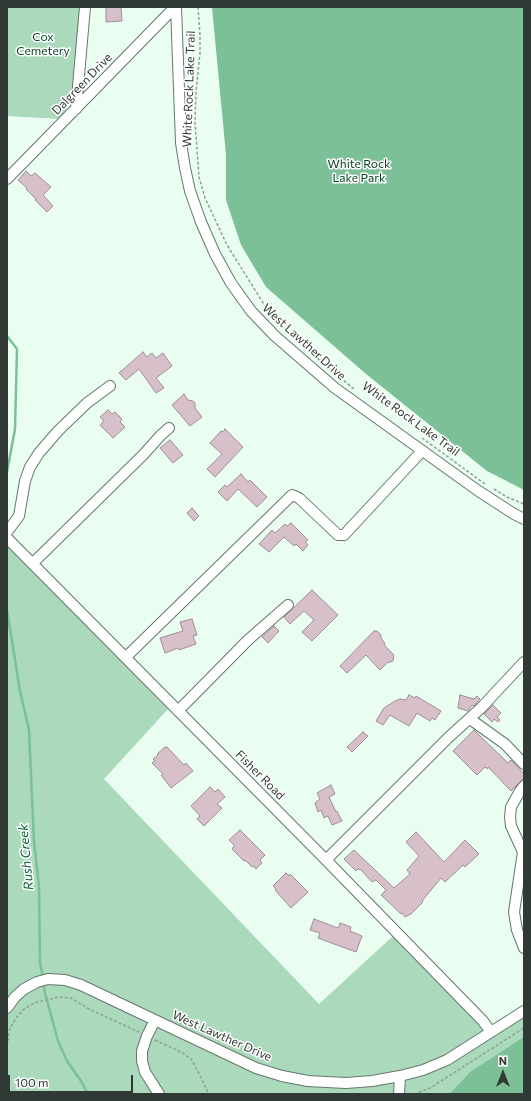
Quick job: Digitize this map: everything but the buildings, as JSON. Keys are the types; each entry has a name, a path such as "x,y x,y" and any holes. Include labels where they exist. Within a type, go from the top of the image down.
{"street":[{"path":"76,109 84,7"},
{"name":"Dalgreen Drive","path":"7,179 176,7"},
{"name":"West Lawther Drive","path":"176,7 181,143 185,168 190,191 201,222 215,254 231,283 251,312 298,357 335,388 422,452 477,490 524,519"},
{"path":"7,532 19,516 25,481 30,467 39,453 58,431 87,403 110,386"},
{"path":"33,563 169,428"},
{"path":"126,657 292,495 299,498 338,535 344,535 422,452"},
{"name":"Fisher Road","path":"7,538 326,860 492,1032"},
{"path":"178,711 248,640 288,605"},
{"path":"326,860 449,737 470,719 524,662"},
{"path":"470,719 505,744 524,764"},
{"path":"524,786 511,807 510,817 511,826 523,852 514,912 517,930 524,948"},
{"name":"West Lawther Drive","path":"7,1008 24,989 38,982 48,980 65,980 81,985 256,1068 282,1076 308,1081 346,1083 372,1081 423,1070 447,1060 524,1012"},
{"path":"155,1020 142,1051 142,1061 145,1072 158,1094"},
{"path":"399,1094 400,1076"}],"path":[{"name":"White Rock Lake Trail","path":"198,7 200,53 196,92 195,130 199,177 205,198 227,245 272,315 292,337 358,392"},
{"name":"White Rock Lake Trail","path":"422,438 488,485"},
{"path":"494,489 507,497 524,504"},
{"path":"7,1046 10,1028 23,1010 30,1005 63,997 71,998 89,1009 142,1033"},
{"path":"414,1094 430,1088 524,1028"},
{"path":"151,1038 183,1053 192,1060 209,1094"}],"green space":[{"name":"Cox Cemetery","path":"7,7 82,7 77,91 60,119 7,116"},
{"path":"7,545 77,614 168,709 104,779 319,1004 393,936 490,1036 524,1015 524,1094 7,1094 7,1014 12,1006 7,999"}],"shaded area":[{"name":"White Rock Lake Park","path":"212,7 524,7 524,490 487,471 366,374 266,287 241,245 226,200 226,155"},
{"path":"524,1037 524,1094 450,1094 470,1072"}],"waterway":[{"path":"7,336 17,349 15,429 7,472"},
{"name":"Rush Creek","path":"7,610 20,691 29,730 34,842 39,886 40,963 43,977"},
{"name":"Rush Creek","path":"43,982 58,1041 67,1061 88,1094"}]}
